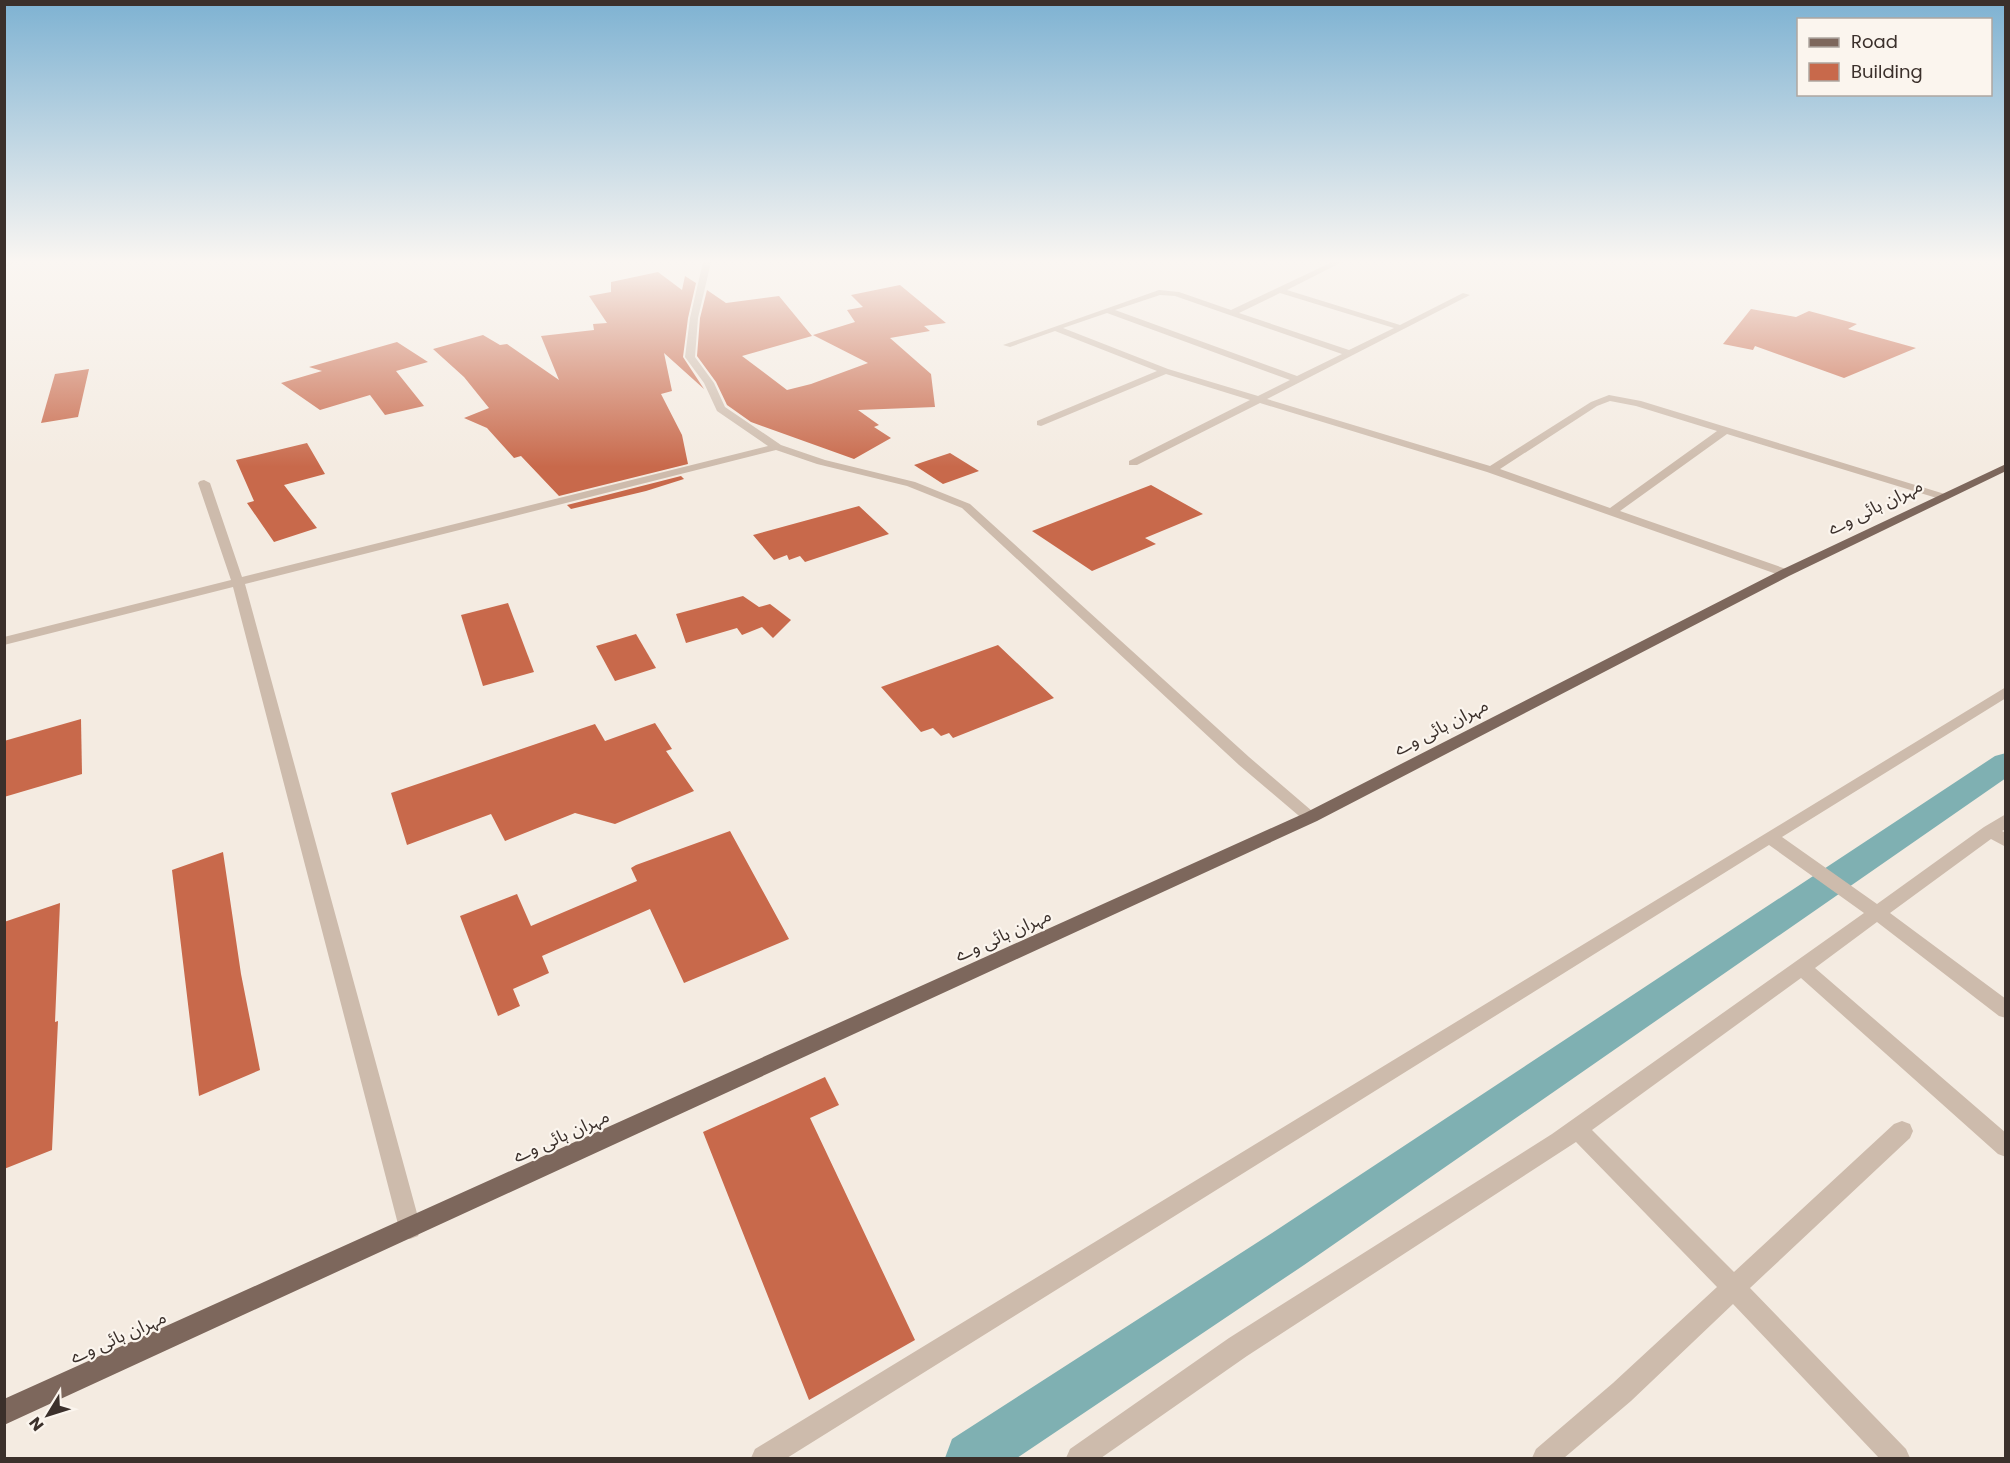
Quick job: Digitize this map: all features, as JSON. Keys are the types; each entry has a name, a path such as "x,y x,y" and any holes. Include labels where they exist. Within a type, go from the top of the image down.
{"main road":[{"name":"مہران ہائی وے","path":"4,1412 1311,817 1785,573 2006,467"}],"street":[{"path":"693,330 690,357 709,383 721,409 777,447 821,462 911,484 966,506 1244,761 1311,817"},
{"path":"1007,345 1048,330"},
{"path":"1060,330 1165,371 1491,470 1785,573"},
{"path":"1162,330 1298,380"},
{"path":"1282,330 1351,354"},
{"path":"1133,463 1398,330"},
{"path":"1041,423 1165,371"},
{"path":"1491,470 1594,404 1609,398 1638,403 1944,497"},
{"path":"1610,513 1725,430"},
{"path":"4,642 777,447"},
{"path":"204,483 238,583 410,1228"},
{"path":"764,1458 2006,691"},
{"path":"1079,1458 1238,1347 1577,1129 1801,966 2000,831"},
{"path":"1770,837 1850,893 2006,1010"},
{"path":"1801,966 2006,1147"},
{"path":"1577,1129 1897,1458"},
{"path":"1545,1458 1622,1392 1902,1131"}],"building":[{"path":"592,330 686,330 683,357 704,389 664,353 672,391 661,394 682,435 688,464 559,496 521,456 514,458 487,428 464,418 489,408 464,377 433,349 483,335 500,345 507,344 559,380 541,336"},
{"path":"699,330 807,330 812,336 742,356 787,390 811,384 868,363 813,335 828,330 929,330 890,338 931,374 935,407 858,410 879,425 874,427 891,438 854,459 751,422 727,405 716,382 697,356"},
{"path":"1734,330 1853,330 1916,348 1844,378 1755,346 1753,350 1723,344"},
{"path":"397,342 428,362 396,371 424,406 385,415 370,395 320,410 281,383 322,371 309,367"},
{"path":"89,369 78,417 41,423 55,374"},
{"path":"307,443 325,474 284,485 317,528 274,542 247,503 254,501 236,460"},
{"path":"950,453 979,471 943,484 914,465"},
{"path":"681,476 684,479 646,491 571,509 567,505"},
{"path":"1151,485 1203,514 1145,538 1156,544 1092,571 1032,531"},
{"path":"859,506 889,534 805,562 800,556 789,560 787,555 774,560 753,535"},
{"path":"743,596 759,607 770,604 791,620 773,638 762,627 742,635 737,628 686,643 676,614"},
{"path":"508,603 534,672 483,686 461,615"},
{"path":"636,634 656,668 615,681 596,646"},
{"path":"998,645 1054,698 953,738 949,733 941,736 933,728 921,732 881,687"},
{"path":"81,719 82,774 4,797 4,741"},
{"path":"655,723 672,749 666,751 694,791 615,824 575,813 505,841 491,814 407,845 391,793 595,724 605,741"},
{"path":"730,831 789,939 684,983 650,909 542,956 549,973 513,989 520,1006 498,1016 460,916 517,894 531,926 637,881 631,868 636,865"},
{"path":"223,852 241,974 260,1070 199,1096 172,870"},
{"path":"60,903 55,1022 58,1021 52,1150 4,1169 4,922"},
{"path":"825,1077 839,1105 810,1118 915,1340 809,1400 703,1132"}],"waterway":[{"path":"971,1458 1288,1249 2006,763"}]}
